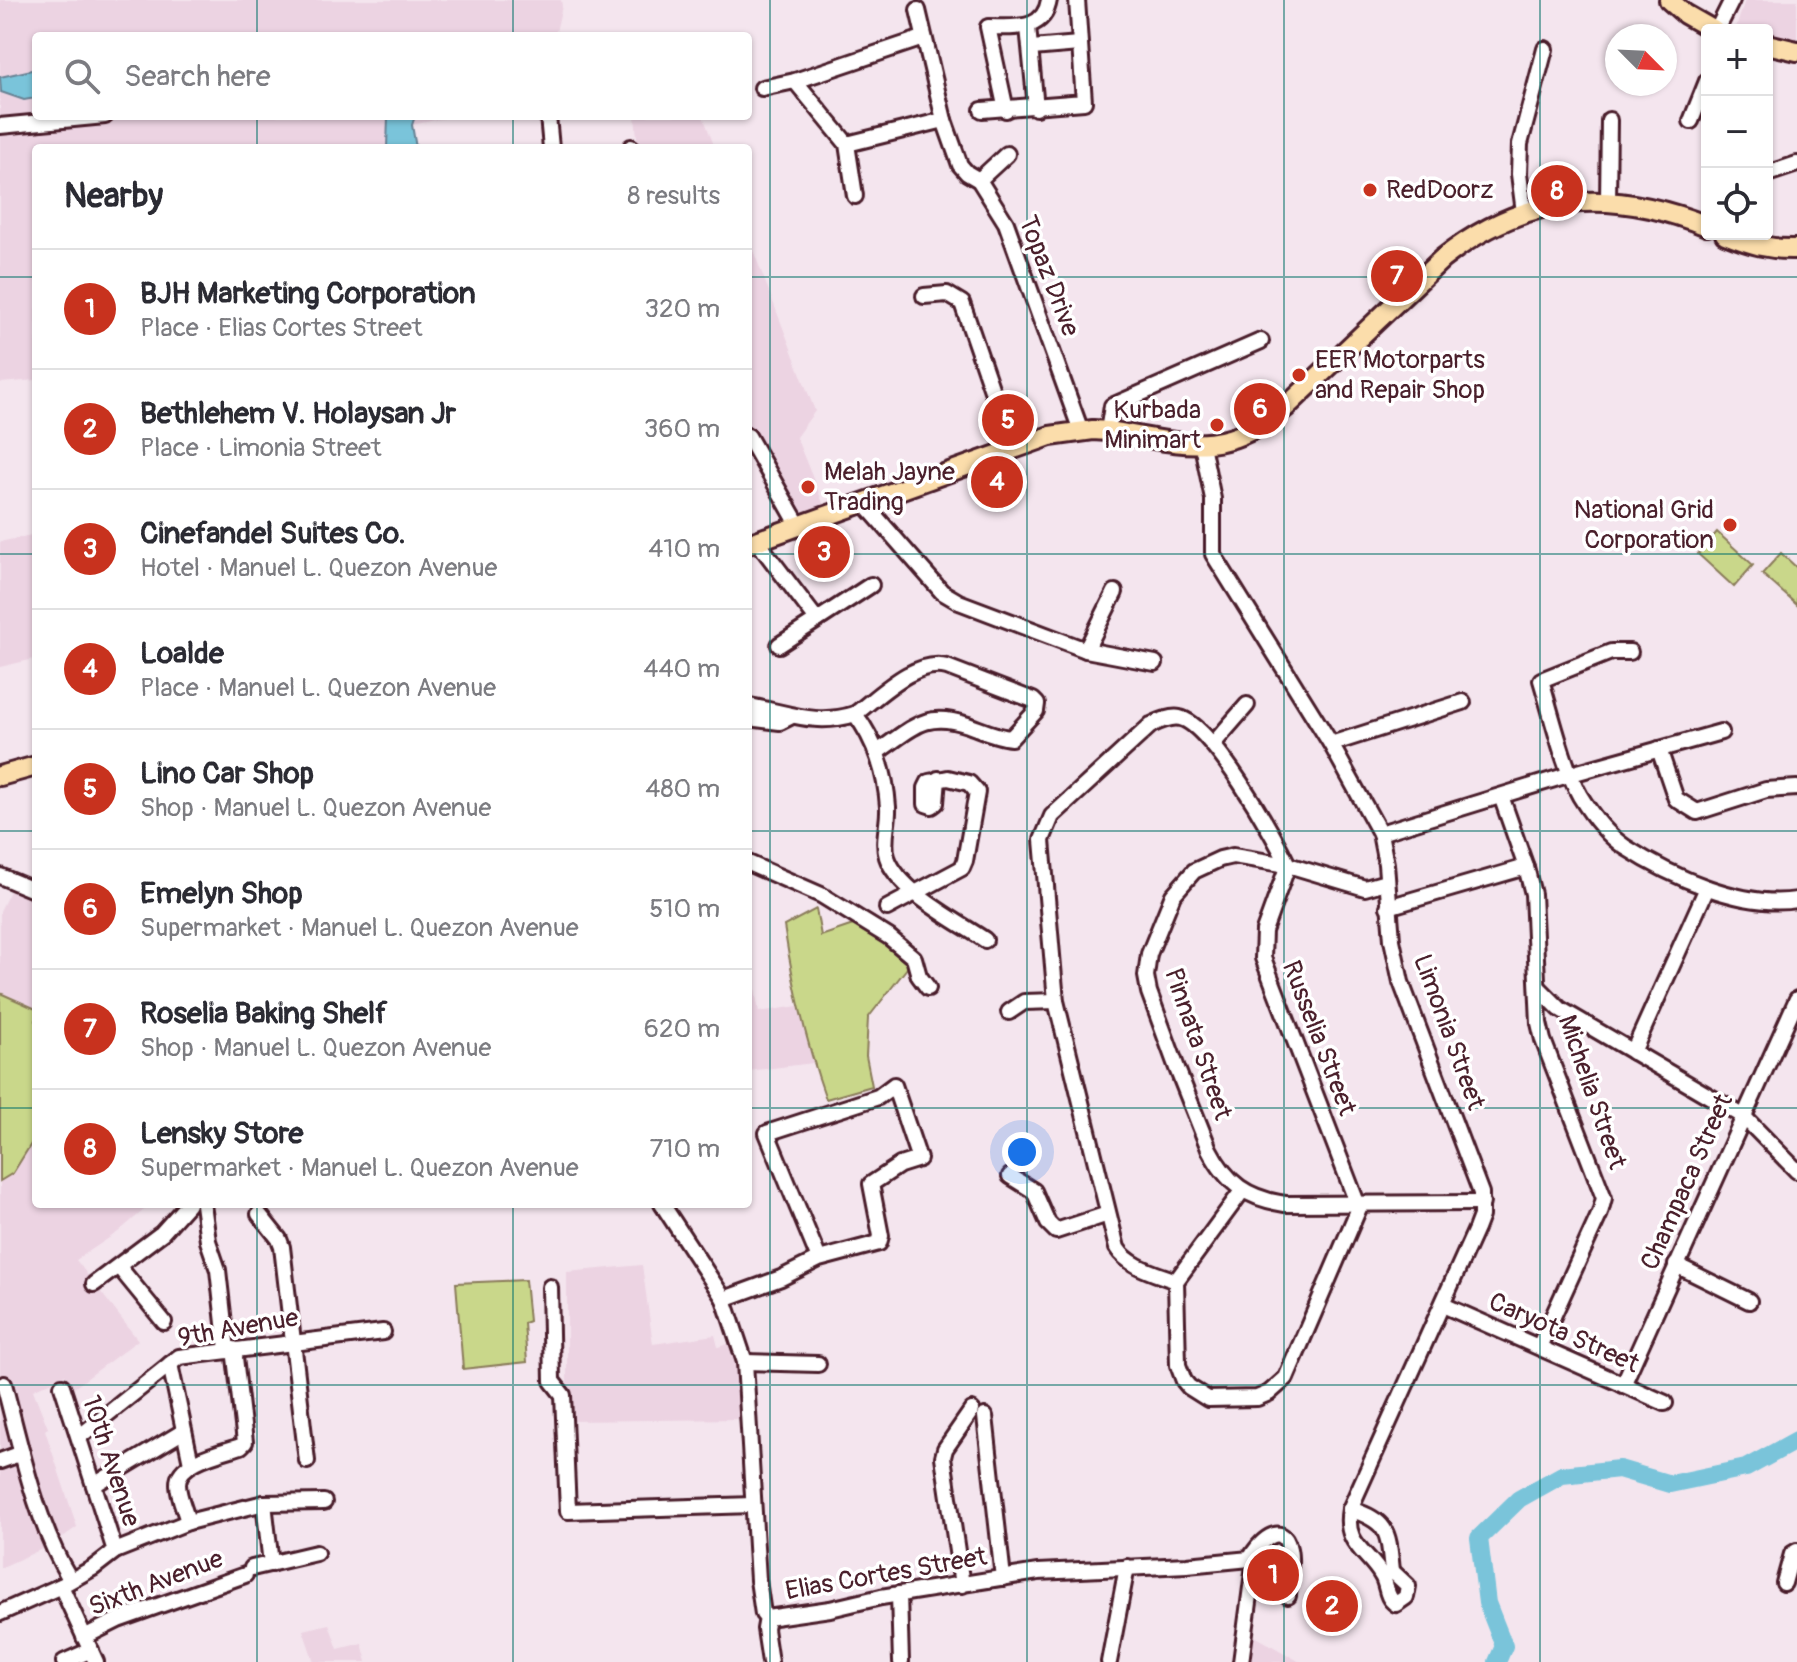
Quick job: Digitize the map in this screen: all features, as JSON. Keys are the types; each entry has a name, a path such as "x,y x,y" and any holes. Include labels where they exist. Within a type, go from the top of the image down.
{"main road":[{"path":"1669,0 1685,14 1704,24"},
{"path":"1773,45 1797,51"},
{"path":"752,543 1050,436 1108,431 1202,445 1219,444 1241,437 1268,422 1442,259 1466,240 1524,212 1572,201 1608,202 1669,211 1701,224"},
{"path":"1743,240 1763,247 1797,249"},
{"path":"0,776 32,767"}],"street":[{"path":"1006,110 988,27 1028,27 1040,21 1047,11 1049,0"},
{"path":"982,110 1084,102 1077,0"},
{"path":"1718,24 1732,0"},
{"name":"Topaz Drive","path":"918,10 944,120 960,165 979,180 1006,223 1081,431"},
{"path":"1028,27 1036,108"},
{"path":"762,88 795,81 923,38"},
{"path":"1032,48 1079,44"},
{"path":"1524,212 1519,174 1520,144 1545,49"},
{"path":"795,81 847,144 855,196"},
{"path":"1691,121 1701,96"},
{"path":"0,126 63,120"},
{"path":"548,120 551,144"},
{"path":"847,144 944,120"},
{"path":"1608,202 1609,120"},
{"path":"979,180 1007,154"},
{"path":"1773,172 1797,164"},
{"path":"924,296 953,295 962,303 1012,449"},
{"path":"1108,431 1112,406 1261,341"},
{"path":"752,443 799,526"},
{"name":"Limonia Street","path":"1202,445 1213,499 1213,554 1331,744 1380,833 1386,864 1388,907 1401,982 1479,1181 1482,1203"},
{"path":"864,503 942,592 959,602 1086,650 1155,663"},
{"path":"752,543 817,620"},
{"path":"779,645 871,585"},
{"path":"1086,650 1115,592"},
{"path":"1630,652 1611,652 1541,680 1579,795 1593,815 1624,846 1707,888 1768,902 1797,900"},
{"path":"752,706 780,710 790,717 826,721 855,714 913,671 933,664 1033,700 1037,708 1008,738 954,720 937,718 924,722 877,752"},
{"path":"1331,744 1463,702"},
{"path":"1214,743 1247,705"},
{"path":"855,714 868,731 877,752 888,807 887,857 914,892 985,940"},
{"path":"752,718 780,722 790,717"},
{"path":"1176,1281 1123,1257 1117,1248 1056,1001 1042,840 1052,816 1151,725 1163,719 1179,717 1194,724 1214,743 1288,865"},
{"path":"1380,833 1721,732"},
{"path":"1659,749 1676,799 1689,810 1697,812 1766,790 1797,788"},
{"path":"887,908 962,868 965,861 977,792 969,783 938,779"},
{"name":"Michelia Street","path":"1501,796 1526,867 1534,903 1539,1023 1543,1040 1604,1198 1539,1347"},
{"name":"Pinnata Street","path":"1242,1191 1218,1167 1209,1149 1149,992 1146,965 1173,895 1194,871 1233,856 1288,865 1365,888 1386,882"},
{"path":"752,865 821,895 889,937 914,958 919,976 928,988"},
{"name":"Russelia Street","path":"1288,865 1264,931 1263,958 1358,1202"},
{"path":"1388,907 1526,867"},
{"path":"0,876 32,889"},
{"path":"1633,1052 1707,888"},
{"path":"1539,988 1560,1009 1743,1116 1797,1171"},
{"name":"Champaca Street","path":"1623,1385 1743,1116 1793,1021 1797,999"},
{"path":"1009,1012 1024,1002 1056,1001"},
{"path":"1539,1023 1560,1009"},
{"path":"724,1299 781,1278 819,1259 879,1243 881,1236 871,1184 900,1165 919,1159 894,1085 878,1097 767,1133 819,1259"},
{"path":"1010,1176 1037,1195 1048,1223 1056,1231 1108,1214"},
{"path":"1350,1509 1376,1519 1384,1526 1388,1574 1363,1555 1352,1537 1348,1521 1350,1509 1476,1229 1482,1203 1358,1202 1285,1204 1242,1191 1176,1281 1176,1350 1184,1381 1208,1399 1257,1398 1269,1393 1286,1378 1359,1212 1358,1202"},
{"path":"94,1284 162,1233 184,1208"},
{"path":"188,1522 177,1486 181,1473 191,1463 245,1442 218,1270 208,1241 204,1208"},
{"name":"Elias Cortes Street","path":"665,1208 724,1299 745,1362 758,1580 763,1614 767,1618 1038,1572 1250,1559"},
{"path":"259,1214 282,1247 307,1461"},
{"path":"1676,1265 1749,1301"},
{"path":"119,1267 164,1322"},
{"path":"550,1287 552,1381 563,1395 568,1511 753,1505"},
{"name":"Caryota Street","path":"1443,1305 1665,1403"},
{"name":"9th Avenue","path":"79,1437 179,1357 383,1332"},
{"path":"745,1362 818,1364"},
{"path":"170,1364 191,1463"},
{"path":"4,1384 49,1537 90,1650"},
{"name":"10th Avenue","path":"62,1386 115,1551"},
{"path":"962,1585 943,1457 945,1449 978,1413 1003,1578"},
{"path":"94,1485 184,1431"},
{"path":"0,1461 22,1453"},
{"path":"0,1613 93,1568 115,1551 188,1522 264,1503 324,1502"},
{"path":"264,1503 271,1564"},
{"path":"1241,1662 1254,1565 1250,1559 1256,1545 1271,1535 1279,1536 1289,1549 1288,1596"},
{"path":"1784,1583 1792,1554 1797,1551"},
{"name":"Sixth Avenue","path":"64,1662 90,1650 118,1620 271,1564 316,1553"},
{"path":"1109,1662 1127,1567"},
{"path":"899,1594 901,1662"},
{"path":"767,1618 765,1629 770,1662"}],"shaded area":[{"path":"0,0 561,0 556,32 32,32 32,120 435,120 412,125 415,144 32,144 32,380 0,383"},
{"path":"1745,0 1797,0 1797,43 1773,37 1773,24 1737,24"},
{"path":"635,120 704,120 714,144 638,144"},
{"path":"752,247 815,411 796,437 825,508 798,515 752,431"},
{"path":"32,535 32,659 0,667 0,542"},
{"path":"11,889 32,900 32,1007 0,993 0,911"},
{"path":"752,973 759,1012 798,1006 813,1063 752,1071"},
{"path":"32,1142 32,1208 146,1208 118,1232 76,1260 138,1340 74,1388 65,1375 33,1390 48,1428 45,1430 77,1527 53,1544 0,1568 0,1181 13,1173"},
{"path":"642,1265 653,1344 715,1335 718,1347 735,1342 745,1419 567,1421 567,1272"},
{"path":"329,1624 338,1649 362,1643 367,1662 314,1662 303,1630"},
{"path":"1253,1635 1300,1662 1248,1662"}],"green space":[{"path":"1717,532 1753,565 1734,587 1698,554"},
{"path":"1781,553 1797,568 1797,605 1762,574"},
{"path":"816,909 821,936 862,922 911,963 868,1018 866,1056 872,1086 826,1099 801,1014 784,926"},
{"path":"0,993 32,1007 32,1142 13,1173 0,1181"},
{"path":"525,1280 529,1321 524,1323 527,1362 463,1369 456,1283"}],"water":[{"path":"32,70 32,99 24,100 1,92 0,77"},
{"path":"388,120 414,120 415,144 387,144"}],"waterway":[{"path":"1497,1662 1504,1646 1487,1603 1479,1538 1519,1499 1562,1475 1619,1469 1670,1484 1746,1468 1797,1440"}],"place":[{"name":"RedDoorz","path":"1370,190"},
{"name":"Lensky Store","path":"1557,191"},
{"name":"Roselia Baking Shelf","path":"1397,276"},
{"name":"EER Motorparts and Repair Shop","path":"1299,375"},
{"name":"Emelyn Shop","path":"1260,409"},
{"name":"Lino Car Shop","path":"1008,420"},
{"name":"Kurbada Minimart","path":"1217,425"},
{"name":"Loalde","path":"997,482"},
{"name":"Melah Jayne Trading","path":"808,487"},
{"name":"National Grid Corporation","path":"1730,525"},
{"name":"Cinefandel Suites Co.","path":"824,552"},
{"name":"BJH Marketing Corporation","path":"1273,1575"},
{"name":"Bethlehem V. Holaysan Jr","path":"1332,1606"}]}
